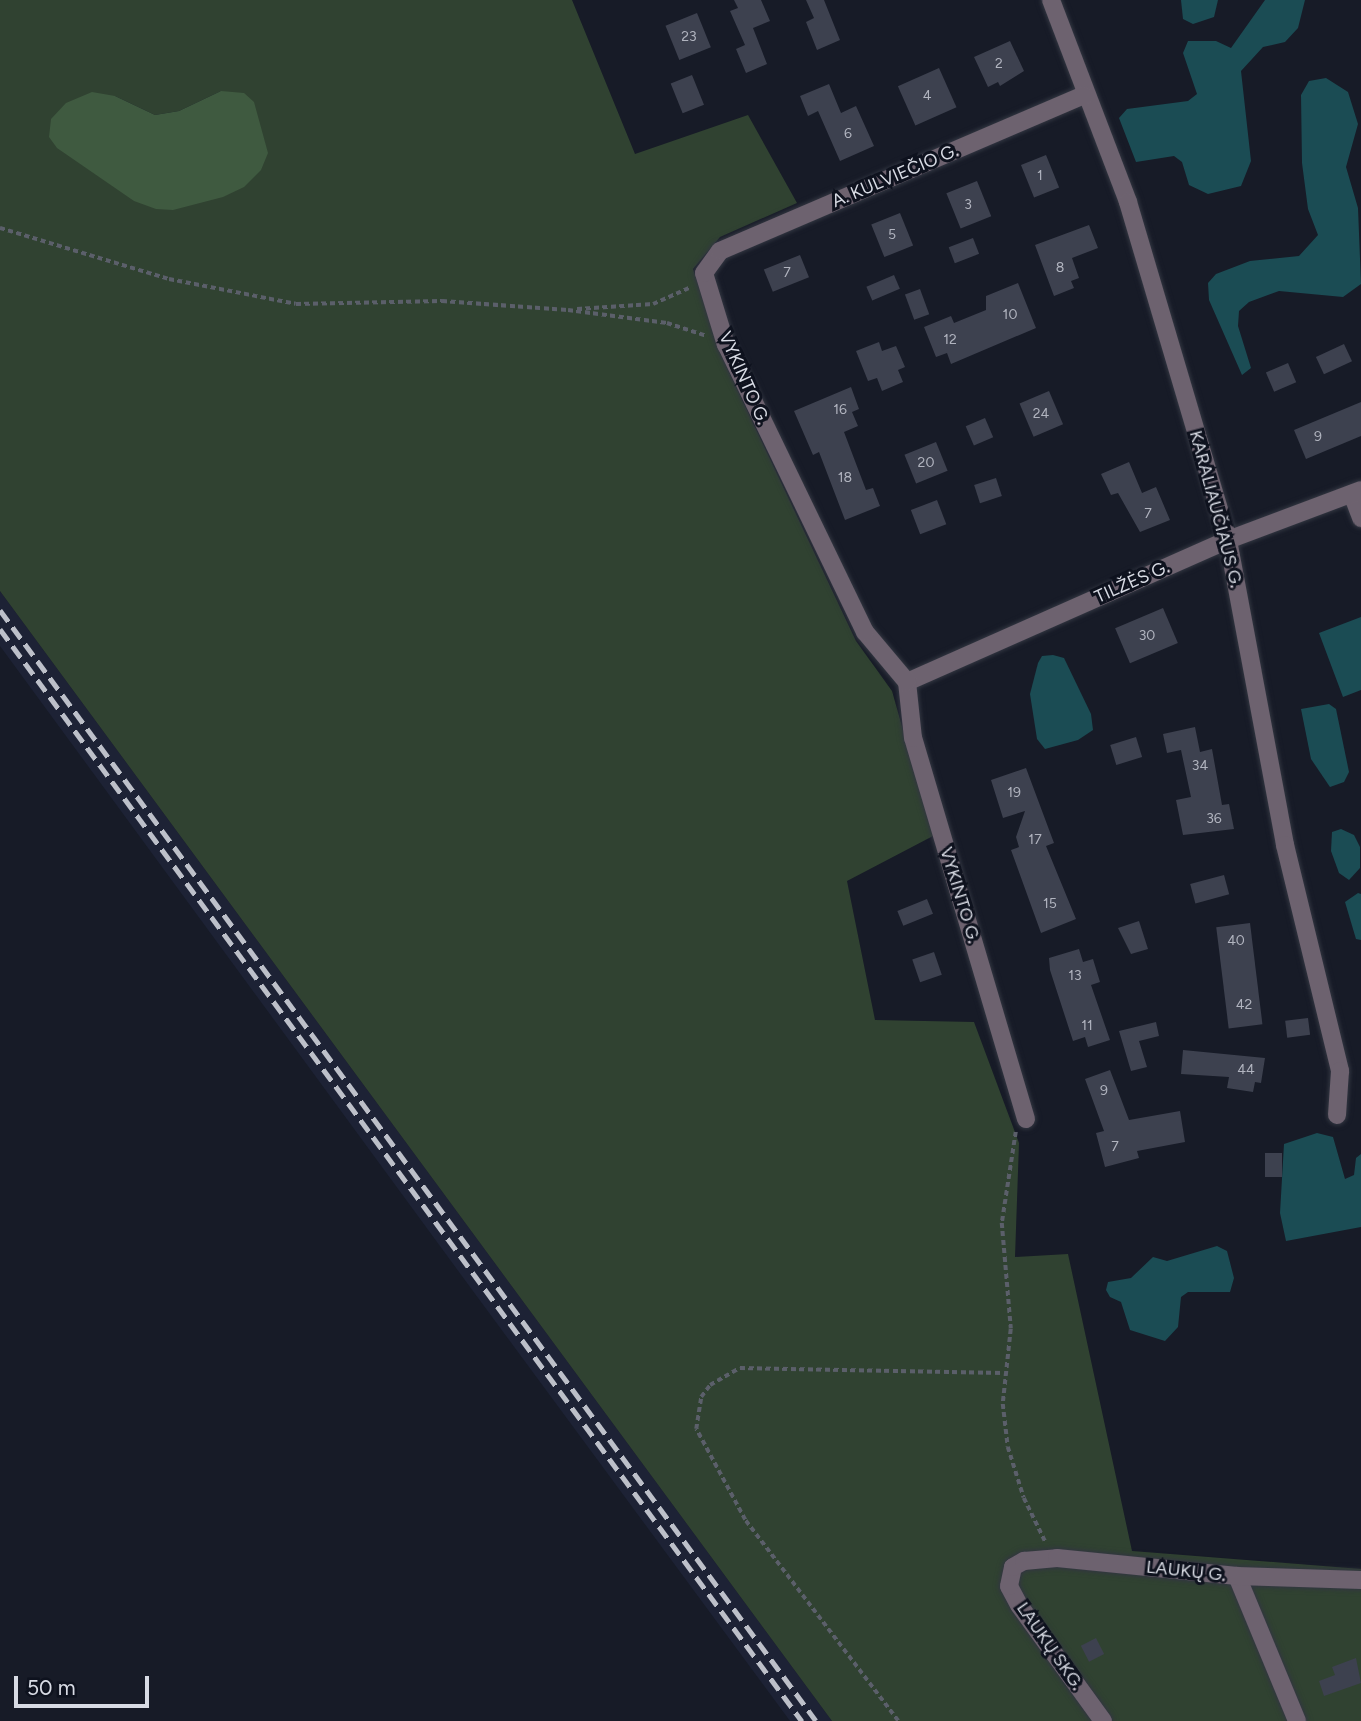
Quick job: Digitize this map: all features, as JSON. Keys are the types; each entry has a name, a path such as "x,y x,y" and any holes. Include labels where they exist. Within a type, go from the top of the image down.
{"street":[{"name":"KARALIAUČIAUS G.","path":"1051,0 1084,95 1128,202 1228,540 1285,845 1339,1071 1337,1115"},
{"name":"A. KULVIEČIO G.","path":"706,268 720,251 1084,95"},
{"name":"VYKINTO G.","path":"706,268 726,345 865,632 907,682 912,738 1026,1119"},
{"name":"TILŽĖS G.","path":"907,682 1228,540 1357,492"},
{"path":"1357,492 1361,518"},
{"name":"LAUKŲ G.","path":"1013,1567 1024,1561 1057,1558 1237,1576 1361,1580"},
{"name":"LAUKŲ SKG.","path":"1013,1567 1009,1586 1019,1605 1103,1721"},
{"path":"1237,1576 1297,1721"}],"path":[{"path":"0,228 169,279 296,304 442,302 568,310 667,324 726,345"},
{"path":"568,310 653,304 681,293 706,268"},
{"path":"1026,1119 1012,1137 1002,1223 1011,1329 1003,1373 1008,1447 1037,1529 1057,1558"},
{"path":"898,1721 745,1520 696,1429 701,1397 710,1385 740,1368 1003,1373"}],"shaded area":[{"path":"0,0 572,0 635,154 748,115 797,203 720,237 693,269 720,353 856,641 892,691 933,836 847,881 875,1020 974,1022 1019,1143 1015,1257 1068,1254 1132,1551 1361,1569 1361,1721 832,1721 0,591","holes":["221,91 134,201 115,96 155,115 179,111"]},
{"path":"1181,0 1218,0 1214,17 1193,24 1183,19"},
{"path":"1265,0 1305,0 1298,28 1285,42 1263,47 1241,71 1251,161 1241,186 1208,194 1189,185 1182,162 1174,156 1136,162 1119,118 1127,109 1188,101 1197,94 1183,53 1188,41 1216,41 1231,48"},
{"path":"1326,78 1348,92 1358,124 1346,167 1358,208 1361,284 1343,297 1279,291 1249,302 1239,311 1238,326 1251,368 1242,375 1209,300 1208,283 1216,274 1250,261 1299,256 1318,235 1308,209 1302,163 1301,95 1309,81"},
{"path":"221,91 244,93 254,102 268,153 261,170 244,187 223,197 173,210 156,209 134,201 57,148 49,137 51,119 66,103 92,92 115,96 155,115 179,111"},
{"path":"0,591 832,1721 790,1721 470,1287 0,646"},
{"path":"1361,617 1361,690 1343,697 1319,633"},
{"path":"1042,656 1064,658 1091,714 1093,730 1078,740 1045,749 1037,739 1030,694"},
{"path":"1329,704 1336,709 1349,772 1344,782 1330,787 1311,759 1301,709"},
{"path":"1341,829 1354,835 1360,847 1360,868 1349,880 1339,873 1331,851 1332,832"},
{"path":"1358,893 1361,894 1361,940 1356,939 1345,902"},
{"path":"1317,1133 1333,1137 1345,1179 1354,1175 1356,1158 1361,1154 1361,1227 1286,1241 1280,1213 1284,1144"},
{"path":"1217,1246 1227,1251 1234,1278 1230,1292 1188,1292 1181,1297 1178,1327 1165,1341 1130,1330 1121,1302 1110,1297 1106,1290 1108,1282 1131,1278 1153,1257 1167,1261"}],"building":[{"path":"734,0 761,0 770,21 753,28 767,64 746,73 736,49 745,45 730,11 738,8"},
{"path":"806,0 824,0 840,40 817,50 806,22 814,18"},
{"path":"697,13 711,47 679,60 665,26"},
{"path":"1010,41 1024,71 1000,86 998,82 988,87 974,57"},
{"path":"939,68 956,107 915,126 898,86"},
{"path":"692,75 704,105 683,113 671,84"},
{"path":"829,84 841,113 856,106 874,146 840,161 818,111 808,116 800,96"},
{"path":"1046,155 1059,187 1034,198 1021,165"},
{"path":"977,181 991,216 961,229 946,193"},
{"path":"900,213 913,245 884,257 871,225"},
{"path":"1089,225 1098,248 1072,258 1079,278 1071,281 1074,288 1054,296 1035,245"},
{"path":"973,238 979,254 955,263 949,247"},
{"path":"800,255 809,277 773,292 764,270"},
{"path":"894,275 900,289 872,301 866,287"},
{"path":"1018,283 1036,328 951,364 947,353 936,357 924,327 951,316 954,323 986,310 986,296"},
{"path":"920,289 929,314 914,320 905,294"},
{"path":"879,342 882,351 896,346 905,367 898,370 903,382 882,391 877,378 868,381 856,351"},
{"path":"1344,344 1352,361 1324,374 1316,357"},
{"path":"1288,363 1296,382 1274,392 1266,372"},
{"path":"851,387 859,409 852,412 858,426 844,432 866,490 873,488 880,506 845,520 819,452 813,455 794,411"},
{"path":"1049,391 1063,424 1034,437 1020,404"},
{"path":"1361,402 1361,436 1306,459 1294,430"},
{"path":"985,418 993,437 974,446 966,426"},
{"path":"936,442 948,471 916,483 904,455"},
{"path":"1129,462 1142,493 1156,487 1170,520 1140,532 1118,493 1111,495 1101,474"},
{"path":"996,478 1002,496 980,503 974,485"},
{"path":"937,500 946,524 920,534 911,510"},
{"path":"1163,608 1178,643 1130,663 1115,628"},
{"path":"1195,727 1200,752 1212,749 1222,805 1229,804 1234,829 1183,835 1176,800 1191,797 1181,750 1167,753 1163,734"},
{"path":"1136,737 1142,757 1116,765 1110,745"},
{"path":"1026,768 1054,843 1046,846 1076,919 1041,933 1011,850 1019,847 1016,837 1025,811 1003,818 991,780"},
{"path":"1224,875 1229,894 1195,903 1190,884"},
{"path":"927,899 933,914 903,926 897,911"},
{"path":"1139,921 1148,949 1131,954 1118,928"},
{"path":"1250,923 1262,1024 1229,1028 1216,927"},
{"path":"1079,949 1083,962 1093,959 1100,982 1091,985 1110,1040 1088,1047 1085,1037 1073,1041 1050,970 1049,958"},
{"path":"934,952 942,975 920,982 912,959"},
{"path":"1308,1018 1310,1035 1287,1038 1285,1021"},
{"path":"1156,1022 1159,1036 1139,1041 1147,1067 1131,1071 1119,1031"},
{"path":"1183,1050 1265,1058 1261,1083 1255,1082 1253,1092 1227,1088 1229,1077 1181,1074"},
{"path":"1110,1070 1129,1120 1180,1111 1185,1142 1137,1151 1139,1158 1105,1167 1096,1133 1104,1131 1085,1079"},
{"path":"1265,1153 1282,1153 1282,1177 1265,1177"},
{"path":"1096,1638 1104,1654 1089,1662 1081,1646"},
{"path":"1356,1658 1361,1683 1324,1696 1319,1681 1335,1675 1332,1667"}],"railway":[{"path":"0,610 816,1721"},
{"path":"0,629 802,1721"}]}
